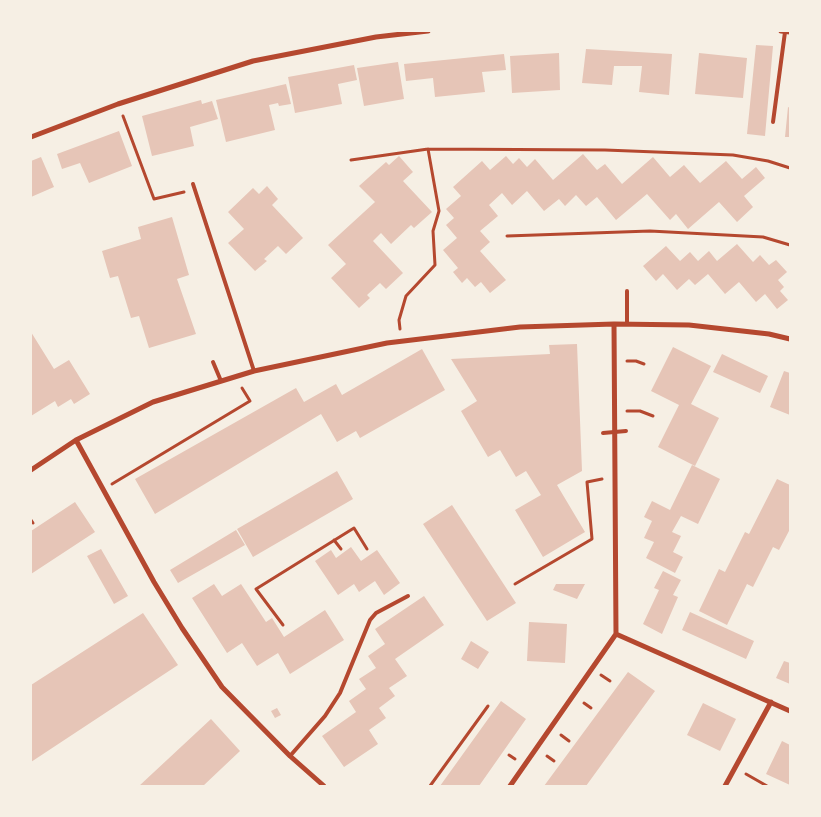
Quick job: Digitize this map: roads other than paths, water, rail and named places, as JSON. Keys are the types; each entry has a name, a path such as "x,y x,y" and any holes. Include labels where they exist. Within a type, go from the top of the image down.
{"street":[{"path":"31,137 118,104 253,61 376,37 428,31"},
{"path":"781,31 790,32"},
{"path":"510,786 616,634 614,324"},
{"path":"31,470 76,440 153,402 254,371 401,342 520,329 614,324 689,325 769,334 790,339"},
{"path":"76,440 154,582 182,628 222,687 290,756 324,786"},
{"path":"616,634 790,711"},
{"path":"725,786 771,702"}],"lane":[{"path":"773,122 785,32"},
{"path":"193,184 254,371"},
{"path":"627,291 627,324"},
{"path":"213,362 221,381"},
{"path":"603,434 626,431"},
{"path":"290,756 325,716 340,693 370,620 376,613 408,596"}]}
